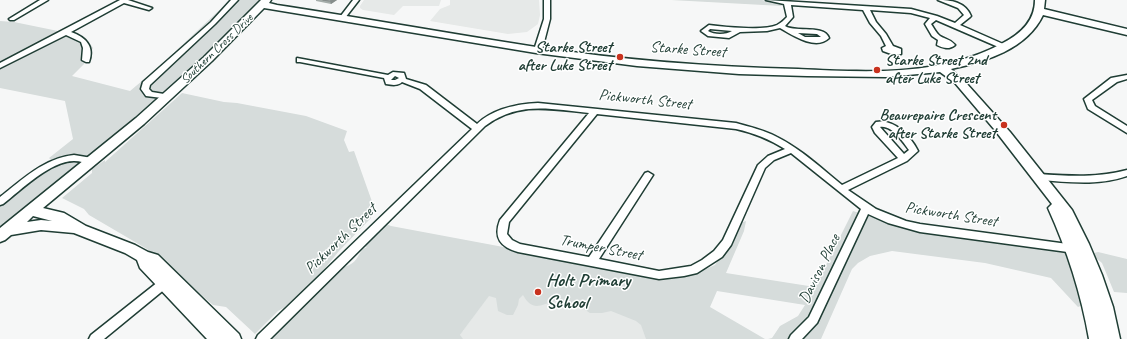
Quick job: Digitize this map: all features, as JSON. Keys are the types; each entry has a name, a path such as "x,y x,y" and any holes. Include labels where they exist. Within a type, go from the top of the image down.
{"street":[{"path":"12,19 45,0"},
{"path":"0,66 124,0 149,8"},
{"name":"Southern Cross Drive","path":"167,97 149,94 145,89 146,84 213,23 235,0"},
{"path":"343,17 356,0"},
{"path":"538,50 547,26 547,0"},
{"path":"769,0 787,3 839,3 912,11 935,17 1006,47"},
{"path":"886,0 891,8"},
{"path":"941,0 960,6 967,12 968,16 955,26"},
{"path":"1040,0 1040,11 1127,32"},
{"path":"738,30 764,30 780,26 787,22 790,16 787,3"},
{"name":"Starke Street","path":"262,5 280,4 307,11 511,46 658,64 774,72 880,74 941,68 980,58 1006,47 1019,38 1028,30 1040,11"},
{"name":"Southern Cross Drive","path":"4,233 33,211 140,121 167,97 262,5"},
{"path":"866,7 873,23 882,32 890,47"},
{"path":"935,17 929,21 928,24 935,36 941,40"},
{"path":"780,26 790,31"},
{"path":"65,32 79,37 84,41 88,50 86,60"},
{"path":"300,60 388,77 393,74 399,74 403,76 402,80 414,83 423,88 477,129"},
{"path":"957,83 956,69 959,64"},
{"path":"941,68 980,106 1015,144 1066,213 1078,250 1112,339"},
{"path":"922,71 957,83"},
{"path":"1127,77 1114,80 1088,100 1091,107 1127,130"},
{"name":"Pickworth Street","path":"262,339 477,129 495,114 524,106 539,105 747,127 767,133 792,149 866,208 896,222 914,227 1078,250"},
{"name":"Trumper Street","path":"595,111 505,220 501,228 502,237 509,244 518,248 659,274 684,272 706,263 718,254 727,242 761,167 771,158 792,149"},
{"path":"0,202 40,172 57,162 72,158 92,161"},
{"path":"841,189 904,159"},
{"path":"1039,177 1096,180 1111,178 1127,173"},
{"path":"592,262 648,175"},
{"path":"58,190 56,201 59,217"},
{"name":"Davison Place","path":"795,339 813,320 866,208"},
{"path":"33,211 59,217 77,229"},
{"path":"33,211 40,218 114,242 144,258 145,264 168,281 192,305 232,339"},
{"path":"4,233 41,225 77,229"},
{"path":"1089,277 1097,339"},
{"path":"95,339 168,281"},
{"path":"192,305 218,339"}],"shaded area":[{"path":"230,0 259,0 178,80 47,193 0,229 0,202 40,172 67,158 51,160 49,158 73,139 65,101 0,88 0,21 14,22 58,31 69,31 86,38 93,48 85,63 72,76 130,91 161,65"},
{"path":"364,0 441,0 439,6 403,6 394,15 363,10 360,6"},
{"path":"450,0 539,0 540,15 538,24 527,32 508,34 430,21 440,9 450,5"},
{"path":"671,0 762,0 780,4 782,6"},
{"path":"182,93 306,116 347,131 344,140 349,152 354,151 375,210 370,213 371,218 339,251 321,273 285,307 278,311 255,334 226,307 213,305 147,249 89,215 84,209 62,198 92,173 92,169 105,160 105,162"},
{"path":"853,211 911,230 1055,249 1068,254 1083,305 1078,307 1051,278 985,263 892,251 870,256 858,263 852,269 821,339 768,339 772,338 780,326 798,316 805,305 717,291 710,307 765,339 646,339 641,325 636,321 611,311 590,313 582,308 568,308 557,296 555,301 536,306 526,300 523,295 519,299 513,315 507,315 498,311 496,298 489,296 460,335 463,339 270,339 344,267 356,260 361,252 367,247 360,245 384,223 391,226 664,277 695,274 715,265 736,228 746,221 744,231 726,273 815,287"},
{"path":"1098,252 1127,259 1127,293 1114,292 1102,263 1096,258 1094,253"},
{"name":"Holt Primary School","path":"504,275 665,308 657,339 457,339"}],"place":[{"name":"Starke Street after Luke Street","path":"620,57"},
{"name":"Starke Street 2nd after Luke Street","path":"877,70"},
{"name":"Beaurepaire Crescent after Starke Street","path":"1004,125"},
{"name":"Holt Primary School","path":"538,292"}]}
